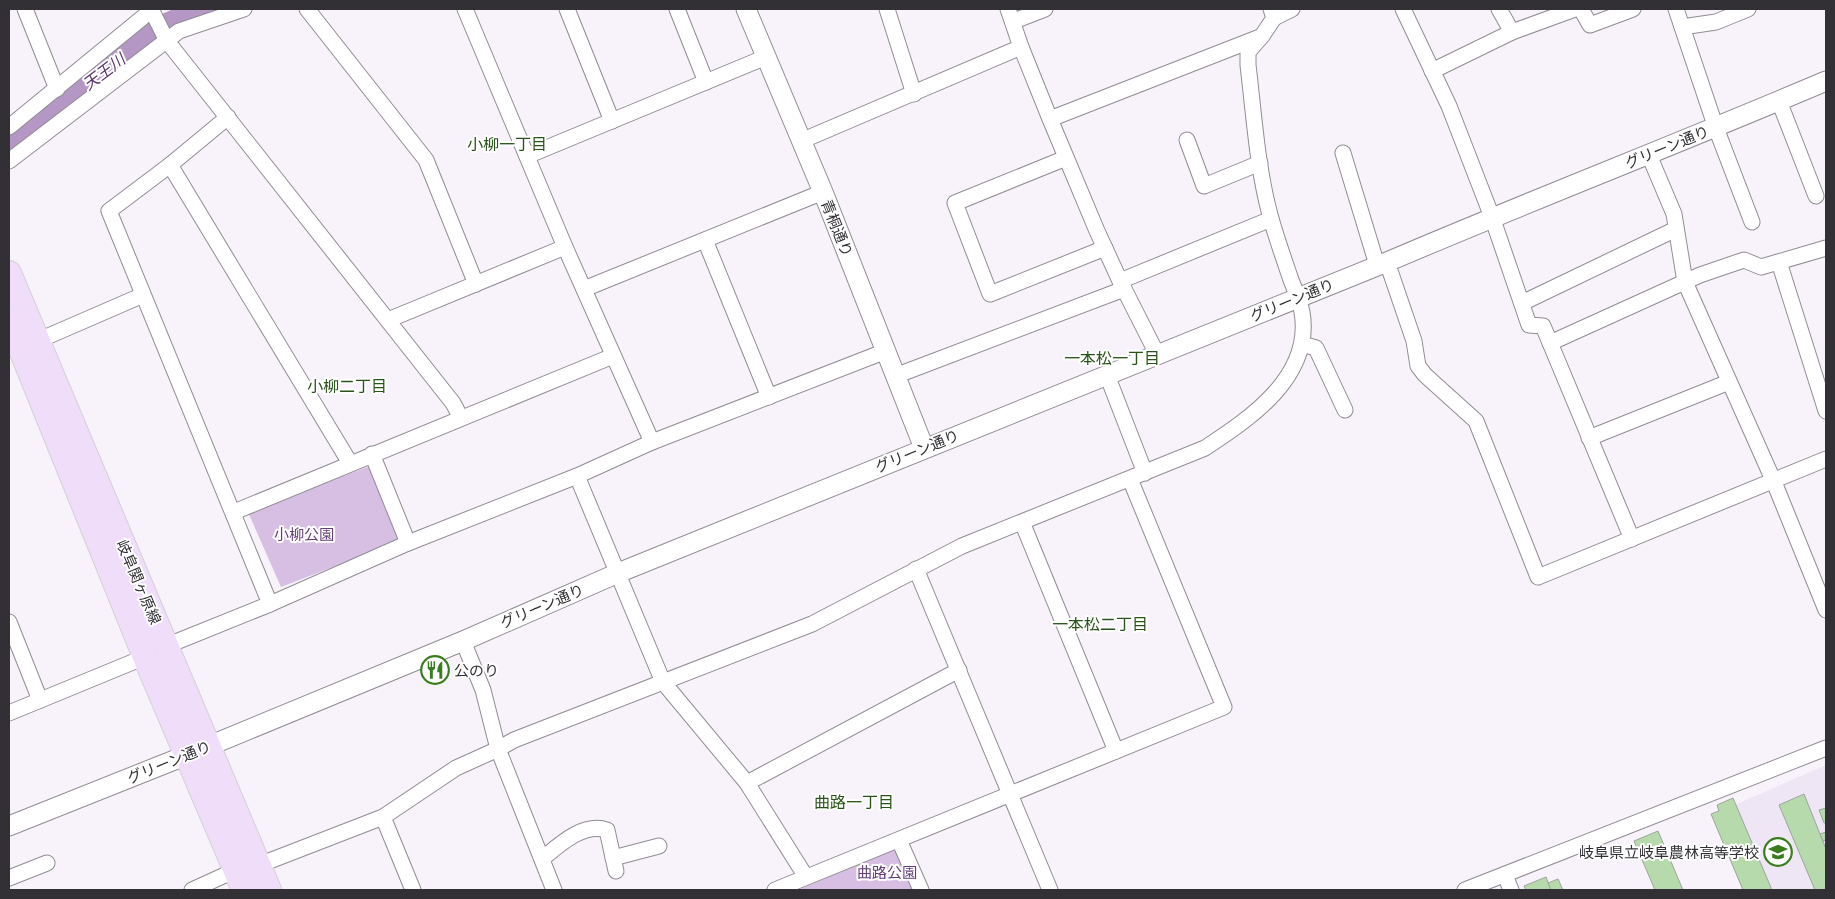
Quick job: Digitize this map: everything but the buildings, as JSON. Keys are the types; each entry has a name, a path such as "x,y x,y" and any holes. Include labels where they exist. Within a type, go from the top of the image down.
{"main road":[{"name":"岐阜関ヶ原線","path":"9,273 22,347 145,658 240,880"},
{"name":"岐阜関ヶ原線","path":"9,320 166,646 269,890"}],"street":[{"path":"25,9 57,89"},
{"path":"9,127 152,9 167,41 453,403 461,418"},
{"path":"9,161 179,31 244,9"},
{"path":"307,9 426,160 476,284"},
{"path":"465,9 565,246 652,442"},
{"path":"567,9 612,121"},
{"path":"677,9 706,82"},
{"name":"青桐通り","path":"746,9 823,192 924,448"},
{"path":"887,9 914,94"},
{"path":"1044,9 1011,15 1021,47 1105,248 1158,354"},
{"path":"259,865 383,817 456,768 498,750 514,740 812,624 962,546 1205,448 1239,425 1285,381 1302,348 1302,313 1263,188 1248,65 1248,52 1262,36 1272,13 1292,9"},
{"path":"1403,9 1449,106 1492,217 1530,325 1543,326 1632,539"},
{"path":"1499,9 1512,32"},
{"path":"1432,71 1512,32 1575,9"},
{"path":"1581,9 1590,25 1633,9"},
{"path":"1676,9 1716,128 1752,222"},
{"path":"1682,27 1716,22 1748,9"},
{"path":"1050,119 1262,36"},
{"path":"801,141 1021,47"},
{"path":"527,156 766,57"},
{"name":"グリーン通り","path":"9,826 209,746 618,573 1492,217 1716,128 1826,81"},
{"path":"1779,101 1816,196"},
{"path":"228,118 109,211 234,512 270,604"},
{"path":"1187,140 1204,186 1260,163"},
{"path":"1343,153 1382,263 1414,341 1418,366 1425,375 1476,421 1538,577 1774,482 1826,459"},
{"path":"1649,155 1674,214 1685,282 1774,482 1826,610"},
{"path":"1066,158 955,203 990,294 1105,248"},
{"path":"170,165 350,463"},
{"path":"584,288 823,192"},
{"path":"895,376 1122,285 1271,218"},
{"path":"1522,303 1676,229"},
{"path":"705,240 769,397"},
{"path":"388,320 565,246"},
{"path":"1550,343 1685,282 1744,260 1761,267 1826,248"},
{"path":"1778,262 1826,412"},
{"path":"22,347 143,295"},
{"path":"1302,344 1316,348 1345,410"},
{"path":"166,646 270,604 408,543 577,476 652,442 886,351"},
{"path":"234,512 614,356"},
{"path":"1107,375 1145,473"},
{"path":"1589,438 1729,382"},
{"path":"372,454 408,543"},
{"path":"577,476 663,682 747,783 806,877"},
{"path":"775,890 1224,707 1130,479"},
{"path":"1022,522 1116,751"},
{"path":"916,569 1050,890"},
{"path":"9,622 40,700"},
{"path":"463,640 483,690 498,750 554,890"},
{"path":"9,713 145,658"},
{"path":"747,783 959,670"},
{"path":"1465,890 1826,748"},
{"path":"383,817 413,890"},
{"path":"542,859 570,836 598,827 607,830 615,864 659,846"},
{"path":"899,840 921,890"},
{"path":"9,878 47,863"},
{"path":"1505,874 1511,890"},
{"path":"192,890 240,880"}],"shaded area":[{"name":"岐阜県立岐阜農林高等学校","path":"1826,765 1826,890 1746,890 1714,814"}],"green space":[{"name":"小柳公園","path":"370,466 400,541 281,587 248,512"},
{"name":"曲路公園","path":"893,850 899,854 914,890 798,890"}],"waterway":[{"name":"天王川","path":"9,145 157,32 206,9"}],"place":[{"name":"公のり","path":"435,670"},
{"name":"岐阜県立岐阜農林高等学校","path":"1778,852"}],"district":[{"name":"小柳一丁目","path":"507,144"},
{"name":"一本松一丁目","path":"1112,358"},
{"name":"小柳二丁目","path":"347,386"},
{"name":"一本松二丁目","path":"1100,624"},
{"name":"曲路一丁目","path":"854,802"}]}
